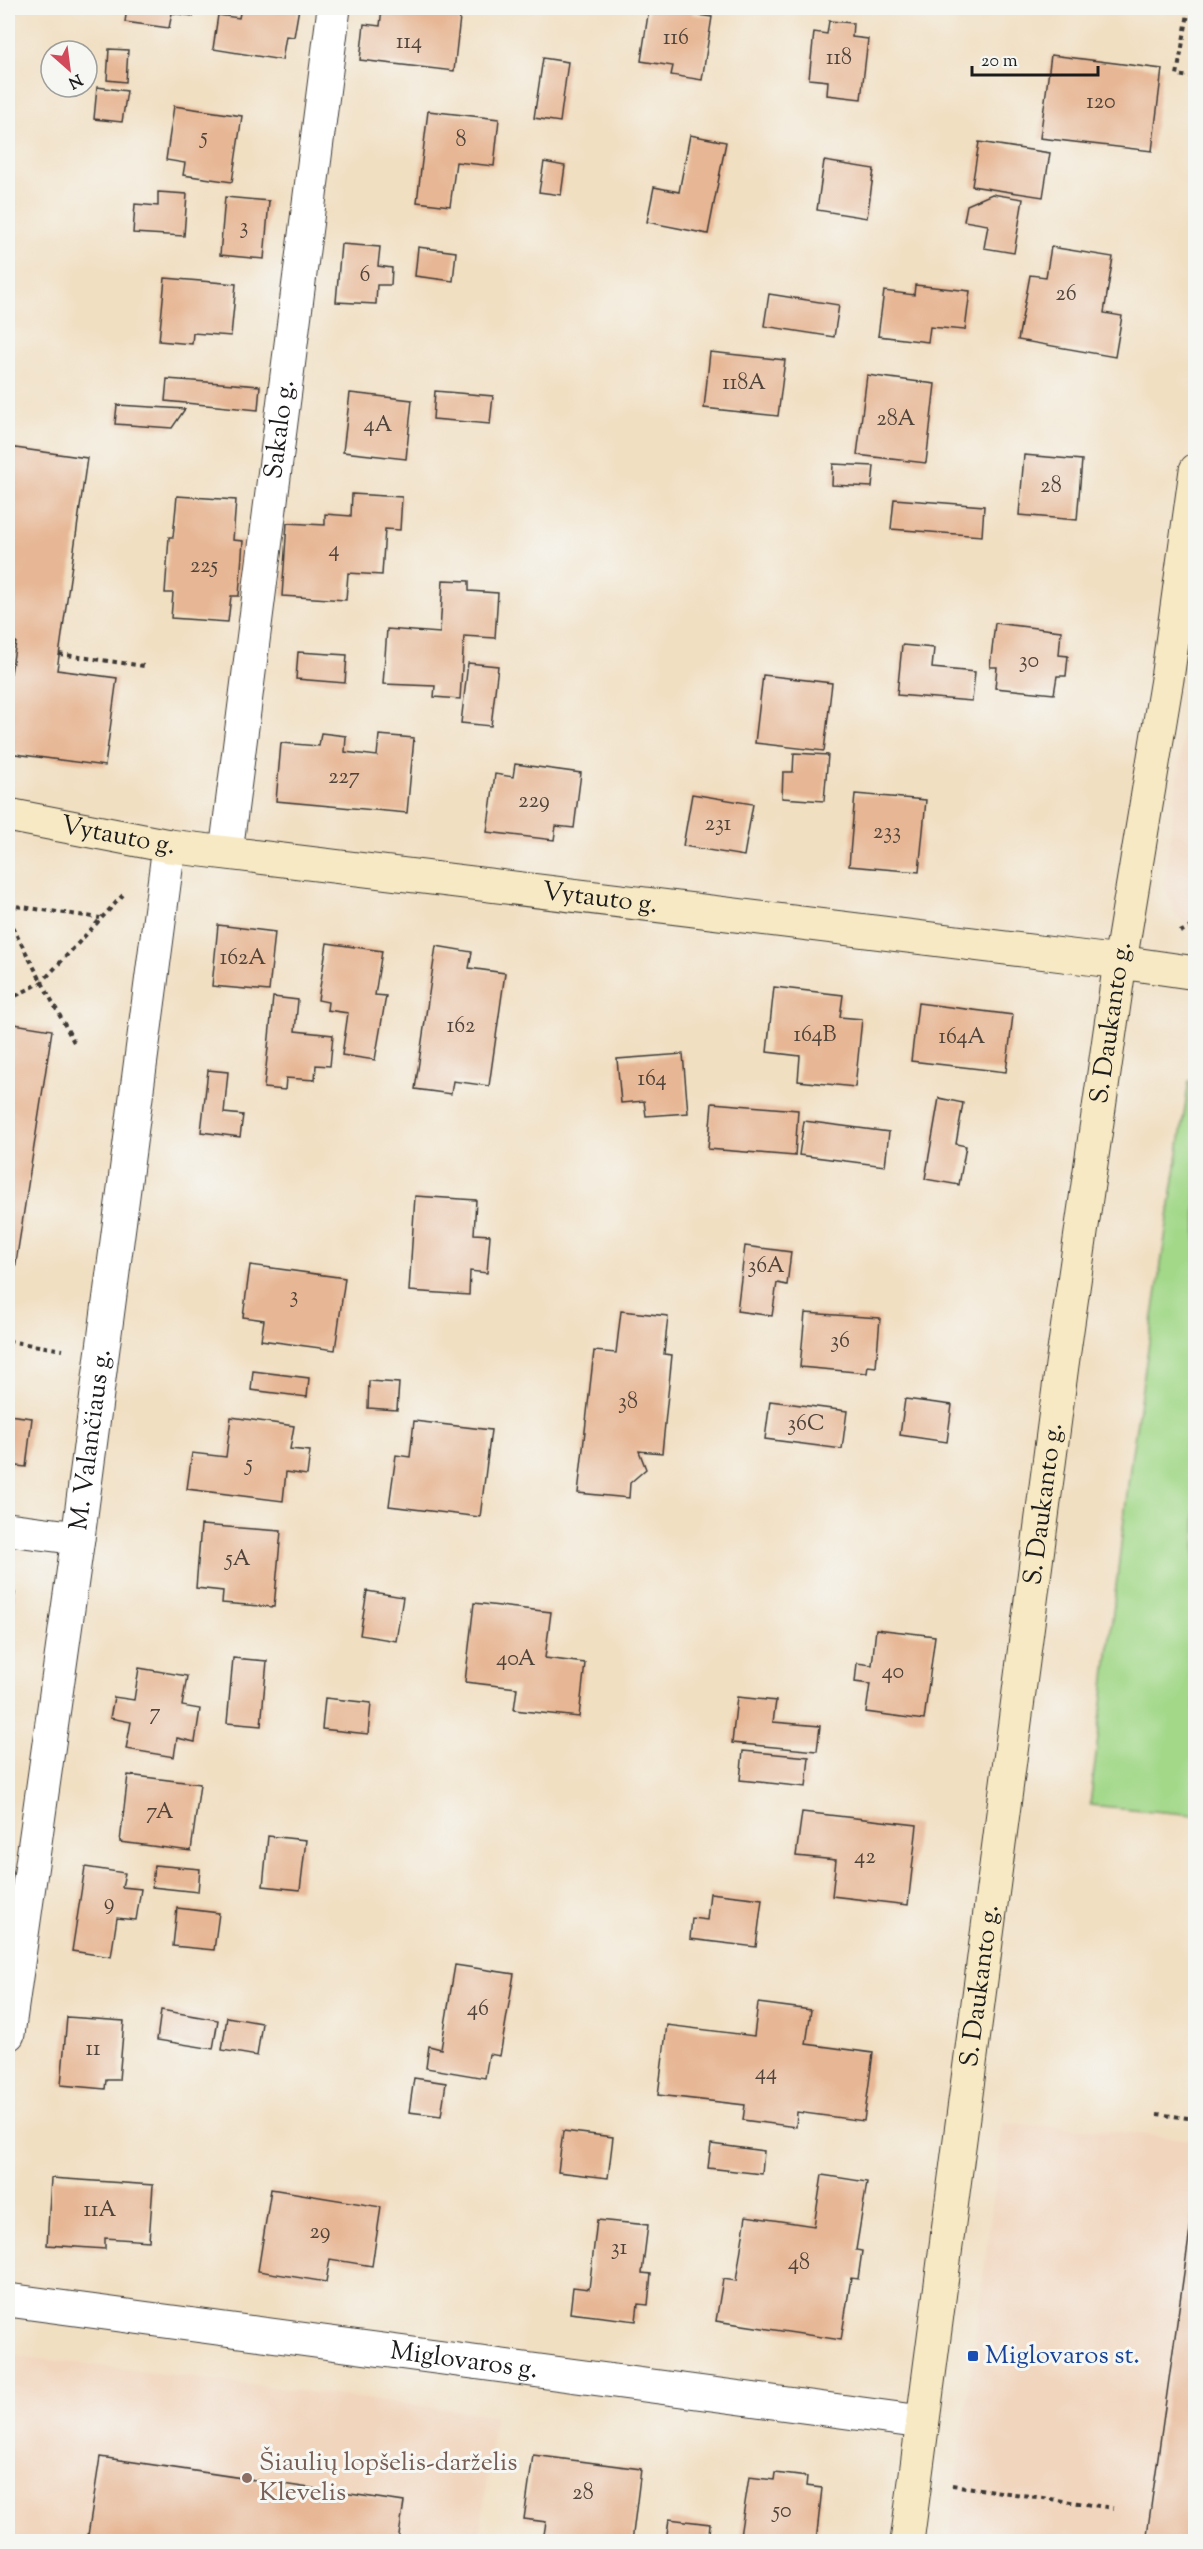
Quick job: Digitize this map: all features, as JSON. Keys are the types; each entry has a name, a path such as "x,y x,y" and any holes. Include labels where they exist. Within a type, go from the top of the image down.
{"main road":[{"name":"S. Daukanto g.","path":"907,2541 1062,1365 1120,962 1167,679 1196,470"},
{"name":"Vytauto g.","path":"8,815 169,846 1196,973"}],"street":[{"name":"Sakalo g.","path":"226,852 334,8"},
{"name":"M. Valančiaus g.","path":"8,2034 78,1538 169,846"},
{"path":"8,1529 78,1538"},
{"name":"Miglovaros g.","path":"8,2300 922,2422"}],"path":[{"path":"1189,8 1177,75 1196,78"},
{"path":"8,646 14,647"},
{"path":"59,654 144,666"},
{"path":"8,1000 42,982 124,894"},
{"path":"8,905 101,918"},
{"path":"8,919 75,1044"},
{"path":"8,1341 101,1355"},
{"path":"1190,1858 1196,1857"},
{"path":"1157,2114 1196,2119"},
{"path":"915,2481 1113,2508"}],"shaded area":[{"path":"1195,642 1195,935 1175,913 1164,884"},
{"path":"1003,2123 1080,2128 1195,2140 1195,2541 949,2542"},
{"name":"Šiaulių lopšelis-darželis Klevelis","path":"12,2355 495,2415 479,2541 8,2542 8,2391"}],"green space":[{"path":"1189,1081 1196,1082 1195,1815 1090,1805 1131,1460"}],"building":[{"path":"127,8 194,8 193,16 172,13 169,28 125,22"},
{"path":"241,8 299,8 294,37 286,36 282,60 213,49 218,15 239,18"},
{"path":"382,8 448,8 447,15 460,17 454,71 360,60 364,24 380,26"},
{"path":"649,8 693,8 692,14 712,17 702,80 671,75 673,66 641,61"},
{"path":"829,21 853,23 852,37 868,39 861,99 827,95 828,81 809,79 814,32 827,34"},
{"path":"109,49 128,50 126,82 107,80"},
{"path":"1051,55 1162,69 1152,151 1040,138"},
{"path":"543,58 568,62 560,122 534,118"},
{"path":"99,87 127,91 122,122 94,119 96,99 99,99"},
{"path":"174,106 242,116 232,182 183,175 185,163 166,160"},
{"path":"428,111 499,119 494,166 456,162 450,206 417,202"},
{"path":"690,135 726,142 708,234 647,222 654,187 679,192"},
{"path":"979,142 1050,153 1043,197 972,186"},
{"path":"824,161 874,169 867,218 817,210"},
{"path":"544,162 565,166 561,195 539,192"},
{"path":"158,192 187,194 184,236 133,233 135,204 158,206"},
{"path":"992,194 1023,199 1014,253 984,248 988,225 964,221 967,205"},
{"path":"225,197 269,201 264,259 220,255"},
{"path":"341,244 380,247 378,266 392,268 391,285 377,285 376,304 336,302"},
{"path":"418,247 456,252 453,281 415,276"},
{"path":"1051,247 1113,257 1104,313 1122,316 1115,357 1018,340 1030,275 1046,277"},
{"path":"165,278 236,284 231,336 193,333 192,344 159,341"},
{"path":"915,285 970,291 965,330 930,327 928,342 878,336 884,291 914,295"},
{"path":"769,294 839,305 834,337 764,326"},
{"path":"710,352 785,360 778,416 704,408"},
{"path":"867,375 935,384 926,463 857,455"},
{"path":"167,379 260,386 258,410 165,401"},
{"path":"435,391 493,396 490,424 433,419"},
{"path":"350,393 412,400 406,459 343,452"},
{"path":"117,405 185,409 172,428 115,424"},
{"path":"8,447 87,458 57,670 117,678 105,766 8,753 8,673 11,673 16,642 8,641"},
{"path":"1024,455 1082,460 1077,520 1019,515"},
{"path":"833,464 874,466 872,487 832,485"},
{"path":"352,494 402,497 400,530 385,529 382,575 348,573 346,600 282,596 287,523 325,525 325,514 351,516"},
{"path":"177,496 236,500 233,540 243,541 239,596 231,596 228,622 171,618 173,593 165,593 169,537 173,537"},
{"path":"894,499 984,506 982,536 891,529"},
{"path":"443,580 469,581 469,591 498,593 495,638 464,636 460,699 434,697 435,686 383,684 387,629 440,633"},
{"path":"995,623 1061,631 1059,655 1068,656 1066,676 1057,676 1054,694 995,688 997,667 990,667"},
{"path":"902,645 934,648 932,668 975,672 972,701 897,695"},
{"path":"298,652 347,655 345,683 296,679"},
{"path":"468,663 498,666 491,726 461,723"},
{"path":"763,675 832,683 824,751 755,743"},
{"path":"321,733 346,736 345,752 377,756 379,735 414,738 407,813 276,801 281,743 319,746"},
{"path":"794,753 828,755 824,801 782,798 783,772 793,772"},
{"path":"515,764 581,773 574,828 556,826 554,840 487,832 495,774 513,777"},
{"path":"692,794 753,804 744,856 683,846"},
{"path":"855,794 926,800 919,872 849,866"},
{"path":"218,925 275,932 269,991 212,986"},
{"path":"327,943 382,951 375,995 386,996 375,1060 342,1055 348,1013 327,1010 328,1002 318,1000"},
{"path":"436,946 472,952 469,968 505,973 489,1086 453,1081 451,1094 415,1089"},
{"path":"774,987 843,995 840,1017 862,1019 855,1087 798,1081 800,1056 767,1052"},
{"path":"273,997 298,1000 295,1031 333,1035 330,1066 316,1065 315,1080 286,1078 285,1090 264,1088"},
{"path":"918,1003 1013,1015 1006,1072 911,1061"},
{"path":"8,1023 52,1030 15,1269 8,1268"},
{"path":"683,1054 688,1113 646,1116 644,1101 621,1103 617,1059"},
{"path":"208,1070 228,1072 224,1113 243,1115 240,1137 201,1132"},
{"path":"939,1098 963,1103 956,1144 966,1146 959,1185 925,1179"},
{"path":"712,1103 798,1110 795,1156 708,1149"},
{"path":"804,1121 889,1132 885,1166 799,1155"},
{"path":"415,1196 476,1200 474,1234 490,1235 487,1273 470,1271 469,1295 409,1291"},
{"path":"745,1246 791,1252 787,1285 777,1283 772,1316 737,1311"},
{"path":"250,1265 345,1278 335,1350 261,1340 264,1320 243,1317"},
{"path":"621,1311 668,1316 664,1354 672,1355 662,1453 639,1451 646,1469 630,1483 629,1498 578,1493 594,1351 616,1353"},
{"path":"805,1313 880,1318 876,1367 868,1366 867,1373 800,1367"},
{"path":"253,1371 309,1378 307,1397 251,1390"},
{"path":"369,1381 399,1383 397,1410 368,1408"},
{"path":"905,1399 952,1405 947,1442 900,1435"},
{"path":"770,1401 847,1411 842,1449 765,1439"},
{"path":"8,1415 32,1418 26,1467 8,1465"},
{"path":"231,1417 294,1426 290,1449 310,1451 307,1475 286,1472 283,1501 187,1489 192,1453 226,1457"},
{"path":"414,1421 491,1430 480,1517 389,1506 396,1455 410,1457"},
{"path":"201,1525 281,1531 274,1607 222,1603 223,1591 196,1588"},
{"path":"367,1591 403,1597 396,1641 360,1635"},
{"path":"8,1592 15,1593 9,1630 8,1630"},
{"path":"474,1603 551,1612 545,1658 585,1663 579,1717 514,1710 517,1688 465,1682"},
{"path":"876,1629 935,1636 924,1720 866,1712 870,1684 855,1682 857,1663 872,1665"},
{"path":"233,1658 267,1661 261,1726 227,1723"},
{"path":"139,1668 187,1676 182,1706 200,1709 195,1742 177,1738 174,1757 126,1749 131,1722 110,1718 114,1697 134,1700"},
{"path":"737,1697 776,1701 773,1722 820,1726 817,1751 732,1743"},
{"path":"325,1698 371,1703 368,1734 322,1729"},
{"path":"743,1751 809,1757 806,1787 740,1780"},
{"path":"128,1775 200,1784 191,1851 120,1842"},
{"path":"802,1812 917,1825 908,1905 832,1896 836,1860 796,1856"},
{"path":"268,1836 306,1840 300,1890 263,1886"},
{"path":"154,1865 200,1869 198,1892 152,1887"},
{"path":"85,1867 125,1873 122,1887 141,1889 136,1920 117,1918 111,1957 72,1951"},
{"path":"710,1893 762,1899 756,1947 690,1939 692,1918 707,1920"},
{"path":"177,1908 219,1913 214,1950 173,1946"},
{"path":"455,1965 514,1974 500,2056 489,2054 485,2078 426,2068 429,2046 441,2049"},
{"path":"758,2003 811,2010 806,2044 873,2053 864,2121 797,2112 796,2127 743,2120 745,2105 658,2095 667,2025 754,2036"},
{"path":"161,2010 218,2020 213,2049 157,2040"},
{"path":"67,2017 124,2021 119,2080 106,2080 105,2089 61,2085"},
{"path":"227,2017 262,2023 257,2056 222,2050"},
{"path":"414,2078 446,2083 441,2116 409,2112"},
{"path":"563,2131 613,2137 608,2178 558,2172"},
{"path":"711,2144 764,2151 762,2174 708,2168"},
{"path":"822,2175 867,2182 856,2250 862,2251 858,2279 851,2278 841,2340 716,2321 723,2279 736,2281 746,2216 814,2226"},
{"path":"51,2178 153,2185 149,2241 105,2238 105,2249 47,2245"},
{"path":"271,2189 381,2207 372,2266 330,2259 326,2282 258,2271"},
{"path":"1194,2202 1196,2542 1146,2542"},
{"path":"597,2220 648,2225 642,2273 651,2274 648,2305 638,2304 636,2321 570,2313 573,2287 589,2289"},
{"path":"533,2455 641,2469 632,2542 543,2541 546,2522 524,2519"},
{"path":"100,2457 404,2502 398,2542 87,2542"},
{"path":"775,2473 807,2477 806,2486 822,2488 816,2542 783,2542 740,2536 749,2477 774,2480"},
{"path":"669,2519 710,2524 708,2542 666,2542"}],"place":[{"name":"Miglovaros st.","path":"973,2356"},
{"name":"Šiaulių lopšelis-darželis Klevelis","path":"247,2478"}]}
